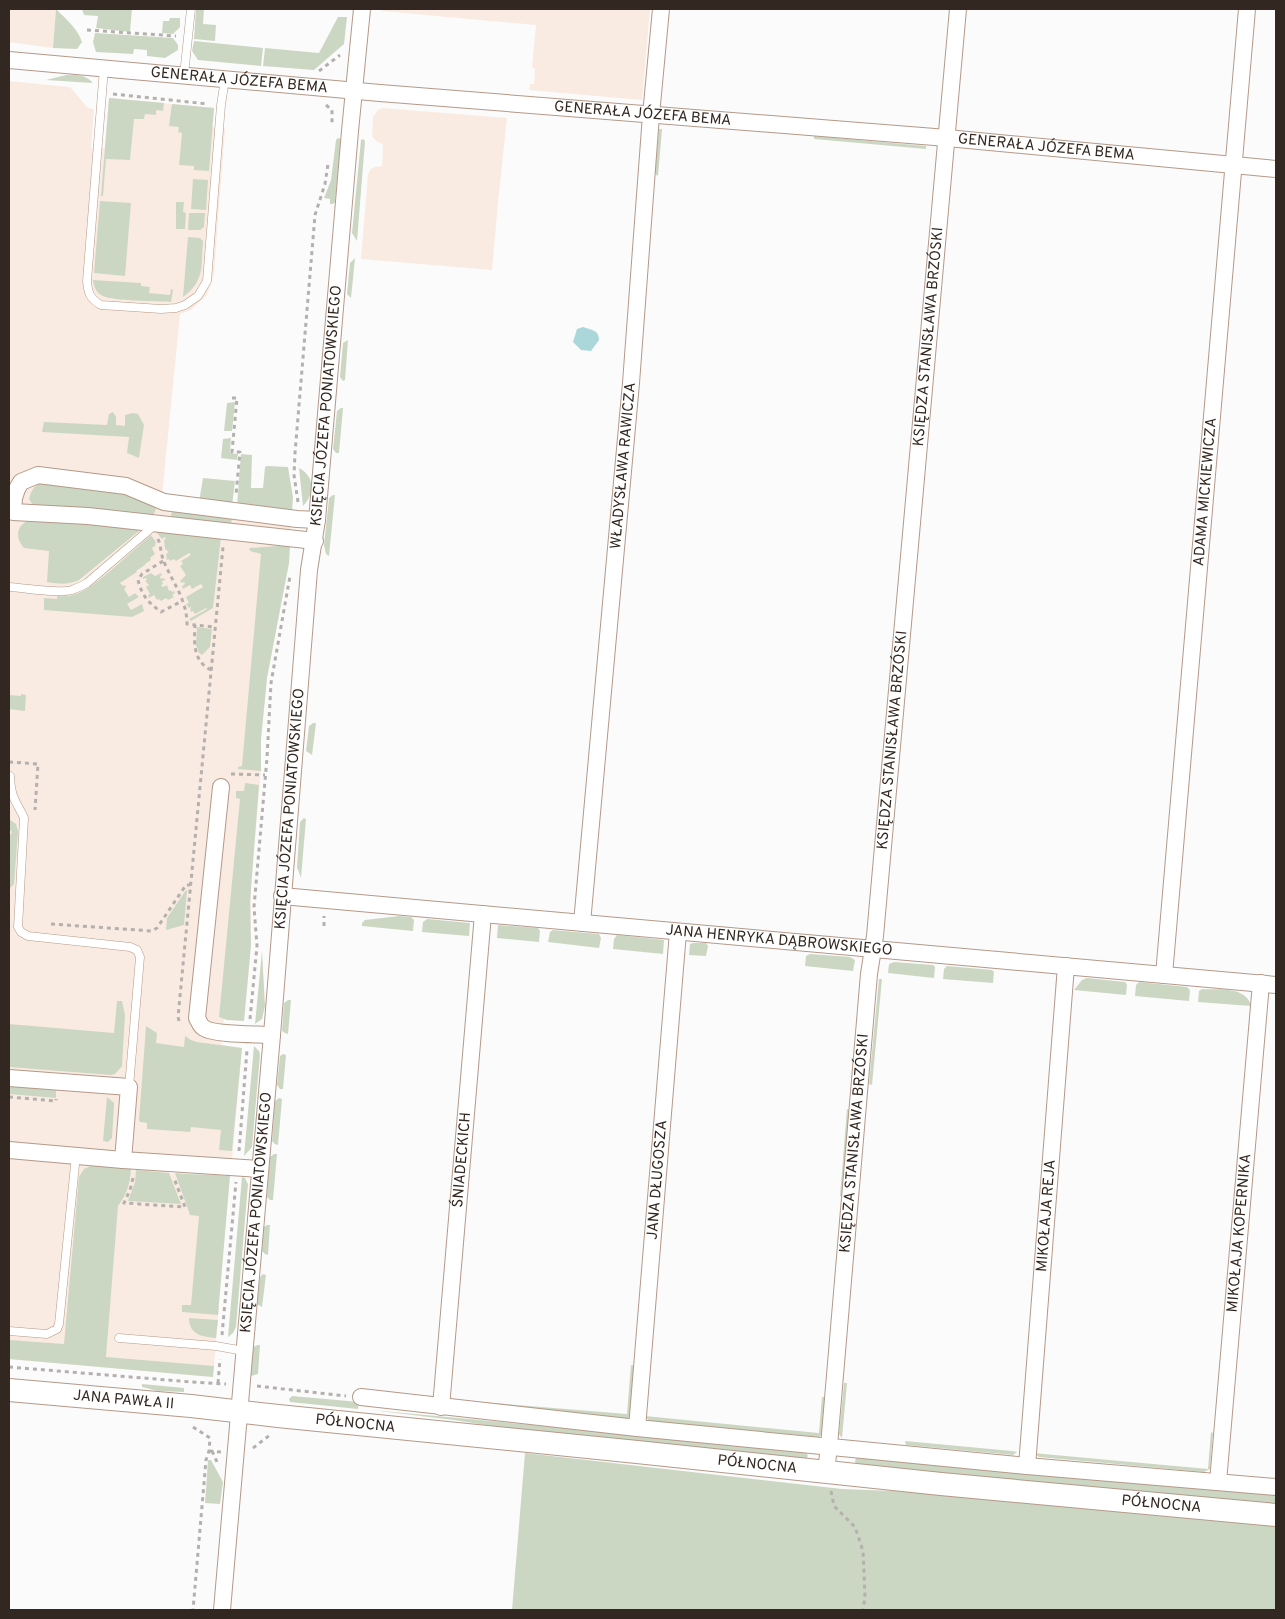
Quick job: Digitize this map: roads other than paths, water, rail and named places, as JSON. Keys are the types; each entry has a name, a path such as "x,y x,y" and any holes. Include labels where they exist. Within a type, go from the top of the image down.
{"main road":[{"name":"JANA PAWŁA II","path":"9,1390 239,1411"},
{"name":"PÓŁNOCNA","path":"239,1411 826,1472 1276,1515"}],"street":[{"name":"KSIĘCIA JÓZEFA PONIATOWSKIEGO","path":"222,1610 272,1035 309,570 317,520 362,9"},
{"name":"WŁADYSŁAWA RAWICZA","path":"582,923 631,383 661,9"},
{"name":"KSIĘDZA STANISŁAWA BRZÓSKI","path":"826,1472 830,1446 869,974 873,950 958,9"},
{"name":"ADAMA MICKIEWICZA","path":"1164,975 1247,9"},
{"name":"GENERAŁA JÓZEFA BEMA","path":"9,60 651,115 947,138 1276,169"},
{"path":"315,541 154,526 88,516 13,512 13,489 21,482 38,475 126,486 164,502 317,520"},
{"path":"221,787 197,1018 204,1028 272,1035"},
{"name":"JANA HENRYKA DĄBROWSKIEGO","path":"282,896 1269,984"},
{"name":"ŚNIADECKICH","path":"441,1407 483,914"},
{"name":"JANA DŁUGOSZA","path":"637,1428 678,932"},
{"name":"MIKOŁAJA REJA","path":"1027,1466 1066,966"},
{"name":"MIKOŁAJA KOPERNIKA","path":"1218,1482 1269,984"},
{"path":"9,1078 129,1088 129,1160"},
{"path":"9,1150 259,1169"},
{"name":"PÓŁNOCNA","path":"361,1397 637,1428 1027,1466 1276,1487"}],"lane":[{"path":"184,75 191,9"},
{"path":"104,68 87,281 87,291 93,301 101,305 161,309 176,308 185,305 198,296 207,281 221,105 225,79"},
{"path":"9,587 72,590 87,583 154,526"},
{"path":"10,776 11,792 24,818 18,926 21,932 28,936 130,947 137,950 140,957 129,1088"},
{"path":"9,1331 47,1334 57,1329 59,1324 76,1156"},
{"path":"119,1338 221,1347 244,1351"}],"water":[{"path":"583,327 594,331 599,337 591,351 581,350 573,342 577,329"}]}
